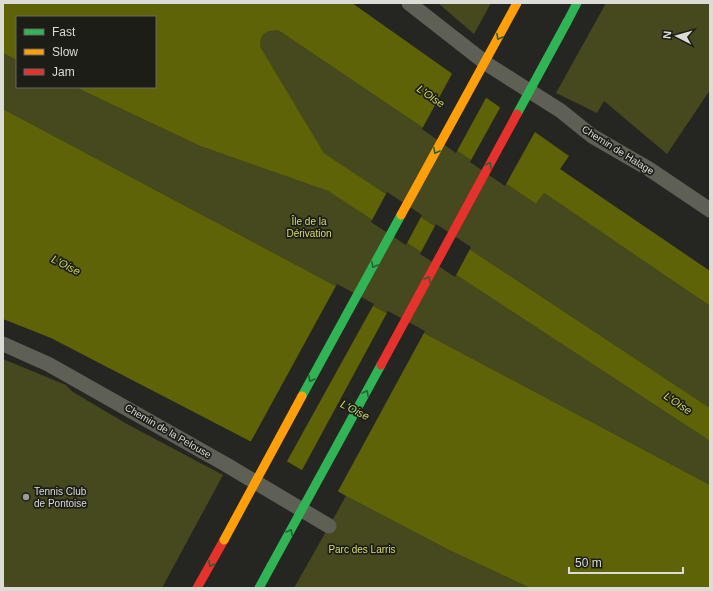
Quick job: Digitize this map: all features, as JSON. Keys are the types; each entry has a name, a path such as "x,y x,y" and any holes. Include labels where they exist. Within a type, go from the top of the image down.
{"highway":[{"path":"197,588 517,3"},
{"path":"259,588 334,453 577,3"}],"street":[{"name":"Chemin de Halage","path":"409,3 487,64 561,112 592,136 649,169 710,210"},
{"name":"Chemin de la Pelouse","path":"3,344 48,364 225,464 329,526"}],"green space":[{"path":"438,3 491,3 474,34"},
{"path":"606,3 710,3 710,90 667,154 604,101 597,113 556,93"},
{"path":"269,30 281,32 536,204 544,193 710,306 710,408 324,153 261,48 261,38 264,33"},
{"name":"Île de la Dérivation","path":"3,53 16,59 16,88 77,88 200,146 328,191 710,441 710,485 3,109"},
{"path":"3,359 66,385 73,392 127,424 223,475 162,588 3,588"},
{"name":"Parc des Larris","path":"346,496 449,550 530,588 294,588"}],"water":[{"name":"L'Oise","path":"3,3 352,3 569,156 560,169 710,271 710,306 544,193 536,204 281,32 268,31 262,36 260,43 261,48 324,153 710,408 710,441 328,191 200,146 77,88 156,88 156,16 16,16 16,60 3,53"},
{"name":"L'Oise","path":"3,109 710,485 710,588 530,588 449,550 346,496 271,452 51,338 3,319"}],"pier":[{"path":"453,72 487,96 456,153 422,129"},
{"path":"501,106 536,130 505,186 470,162"},
{"path":"387,192 422,215 406,245 371,222"},
{"path":"436,224 471,247 455,277 420,254"},
{"path":"337,284 374,304 286,463 250,443"},
{"path":"388,311 425,331 337,493 301,472"}],"traffic: fast":[{"path":"567,22 577,3"},
{"path":"517,114 567,22"},
{"path":"302,396 401,215"},
{"path":"271,566 381,365"},
{"path":"259,588 271,566"}],"traffic: jam":[{"path":"381,365 517,114"},
{"path":"197,588 224,540"}],"traffic: slow":[{"path":"401,215 517,3"},
{"path":"224,540 302,396"}],"place":[{"name":"Tennis Club de Pontoise","path":"26,497"}]}
